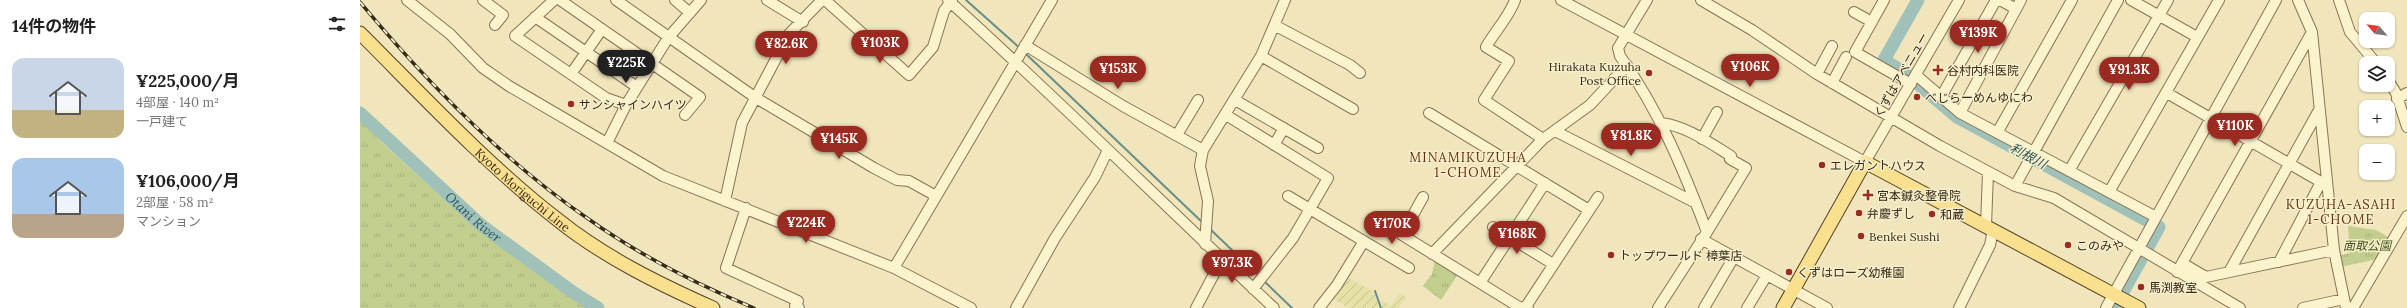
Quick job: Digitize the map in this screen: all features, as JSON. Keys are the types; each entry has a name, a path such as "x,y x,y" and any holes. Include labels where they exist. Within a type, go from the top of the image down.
{"main road":[{"name":"Kyoto Moriguchi Line","path":"360,33 455,130 498,170 558,221 604,252 713,308"},
{"path":"1783,308 1865,162 2139,308"}],"street":[{"path":"407,0 450,34 483,68 528,98 663,176 894,268 971,308"},
{"path":"483,0 503,15 495,25"},
{"path":"554,0 515,36 606,98 626,105"},
{"path":"560,0 700,97 686,110"},
{"path":"616,0 668,38 756,98 874,168 898,180 909,181 936,196"},
{"path":"675,0 690,14"},
{"path":"606,143 626,105 668,38 701,0"},
{"path":"767,0 803,22"},
{"path":"725,200 742,123 789,34 803,22 823,0 909,75 933,47 944,11 950,1 1274,308"},
{"path":"894,268 1052,0"},
{"path":"1206,244 1208,201 1200,166 1203,150 1261,56 1276,26 1285,0"},
{"path":"1516,0 1510,14 1498,26 1486,47 1509,61 1484,100 1543,139"},
{"path":"1561,0 1865,162"},
{"path":"1647,0 1625,34 1618,48 1660,123 1685,175 1696,203 1704,236 1734,257 1827,308"},
{"path":"1884,0 1855,52 1914,79 1941,97 1960,113 2156,217"},
{"name":"くずはアベニュー","path":"1865,162 1959,0"},
{"path":"1941,97 1996,0"},
{"path":"1960,113 2018,4 2000,0"},
{"path":"1997,133 2072,0"},
{"path":"2015,186 2118,0"},
{"path":"2131,0 2198,37"},
{"path":"2070,171 2168,0"},
{"path":"2109,192 2219,0"},
{"path":"2298,0 2312,32 2324,182 2334,250 2345,304 2303,308"},
{"path":"2339,0 2350,32 2370,56"},
{"path":"1708,1 1817,74 1988,172 2015,186 2054,198 2138,248 2179,268 2240,308"},
{"path":"2106,308 2118,296 2138,248 2210,119 2273,1"},
{"path":"1854,12 1872,22"},
{"path":"535,17 637,87"},
{"path":"1276,26 1350,65 1360,73"},
{"path":"571,74 602,29"},
{"path":"2179,268 2312,32"},
{"path":"1025,45 1123,106 1203,150"},
{"path":"1817,74 1832,46"},
{"path":"1261,56 1353,109"},
{"path":"1832,82 1846,57"},
{"path":"1432,254 1543,139 1590,105 1627,66"},
{"path":"2394,92 2407,127"},
{"path":"2167,93 2210,119 2324,182"},
{"path":"2397,99 2407,93"},
{"path":"1177,136 1198,100"},
{"path":"1235,100 1318,148"},
{"path":"2229,272 2319,110"},
{"path":"1702,139 1717,112"},
{"path":"1429,113 1589,210"},
{"path":"1226,115 1328,178 1293,238 1253,289"},
{"path":"1658,308 1746,168 1730,159 1731,156 1702,139 1671,124 1660,123"},
{"path":"1274,145 1284,128"},
{"path":"1555,131 1696,203"},
{"path":"1016,308 1055,238 1095,177 1108,150"},
{"path":"1959,308 1990,245 1988,172"},
{"path":"2279,262 2324,182"},
{"path":"1480,283 1545,183"},
{"path":"1288,196 1409,268"},
{"path":"1423,197 1402,235 1519,307 1526,308 1553,264 1598,198"},
{"path":"746,208 726,268 798,300 795,306 799,308"},
{"path":"2353,308 2407,216"},
{"path":"1493,227 1553,264"},
{"path":"1319,308 1337,286 1364,241"},
{"path":"2179,268 2206,277 2334,250"},
{"path":"1704,308 1734,257"},
{"path":"1196,308 1222,260"},
{"path":"1747,308 1767,275"}],"shaded area":[{"path":"1347,277 1374,292 1380,308 1348,308 1332,298"},
{"path":"1399,293 1407,298 1398,308 1382,308 1381,300 1391,306"}],"green space":[{"path":"360,119 380,141 475,228 588,308 360,308"},
{"name":"面取公園","path":"2348,226 2376,230 2388,237 2378,259 2340,267 2338,256 2350,253"},
{"path":"1436,256 1460,271 1441,300 1423,286 1432,274"}],"waterway":[{"path":"966,0 1021,49"},
{"name":"利根川","path":"1918,0 1884,60 1905,73 1957,117 2159,227 2114,308"},
{"path":"1025,53 1203,223"},
{"name":"Otani River","path":"360,113 481,225 574,293 598,308"},
{"path":"1209,228 1259,276"},
{"path":"1264,281 1292,308"},
{"path":"1375,291 1381,308"}],"railway":[{"path":"360,2 411,60 466,118 556,196 607,232 668,268 754,308"}],"place":[{"name":"谷村内科医院","path":"1938,70"},
{"name":"Hirakata Kuzuha Post Office","path":"1649,73"},
{"name":"べじらーめんゆにわ","path":"1917,97"},
{"name":"サンシャインハイツ","path":"571,104"},
{"name":"エレガントハウス","path":"1822,165"},
{"name":"宮本鍼灸整骨院","path":"1868,195"},
{"name":"弁慶ずし","path":"1859,213"},
{"name":"和蔵","path":"1932,214"},
{"name":"Benkei Sushi","path":"1861,236"},
{"name":"このみや","path":"2068,245"},
{"name":"トップワールド 樟葉店","path":"1611,255"},
{"name":"くずはローズ幼稚園","path":"1789,272"},
{"name":"馬渕教室","path":"2141,287"}],"district":[{"name":"MINAMIKUZUHA 1-CHOME","path":"1468,164"},
{"name":"KUZUHA-ASAHI 1-CHOME","path":"2341,212"}]}
